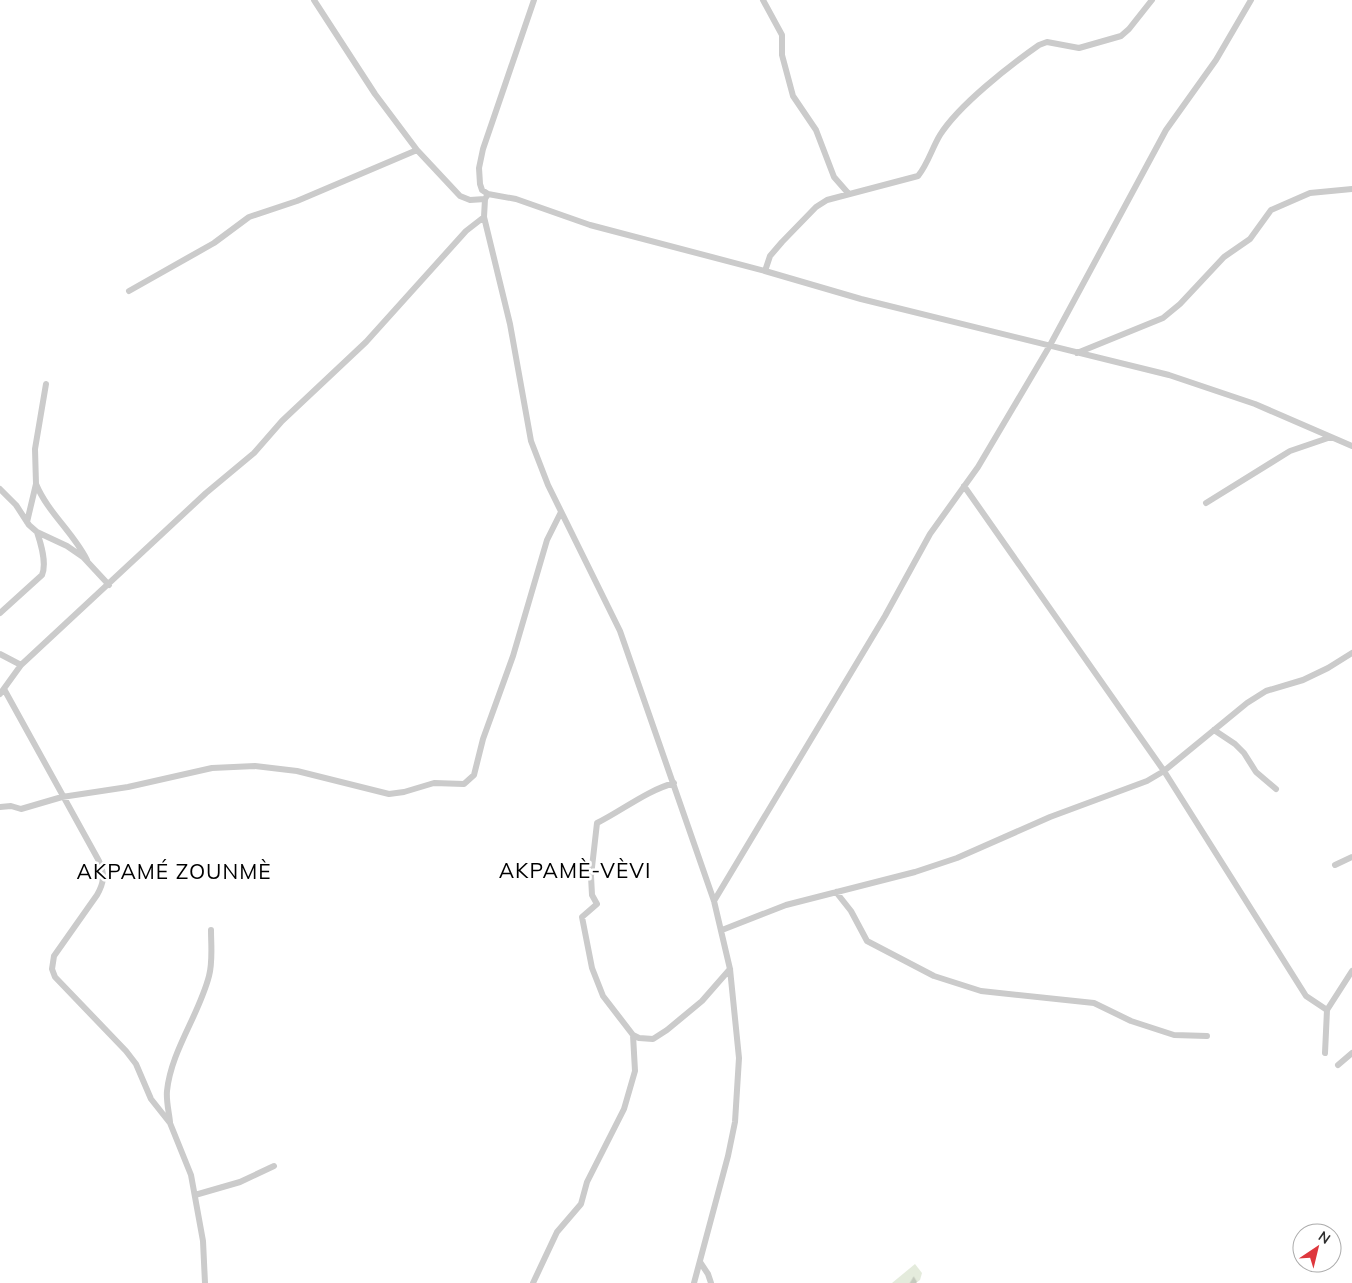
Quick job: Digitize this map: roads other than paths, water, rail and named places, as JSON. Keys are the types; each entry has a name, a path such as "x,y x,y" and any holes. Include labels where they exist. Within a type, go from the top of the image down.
{"street":[{"path":"314,0 375,94 417,150 460,196 470,200 487,197 516,199 590,225 765,271 861,299 1169,375 1255,404 1352,446"},
{"path":"534,0 483,149 479,168 480,184 487,197 484,218 510,324 531,441 548,485 620,631 714,901 730,969 740,1058 739,1084 728,1156 694,1283"},
{"path":"763,0 782,35 782,55 793,96 816,130 834,177 848,193"},
{"path":"765,271 770,256 816,208 827,200 918,176 950,122 976,96 1029,52 1047,42 1079,48 1121,36 1152,0"},
{"path":"714,901 885,616 930,534 978,467 1049,346 1166,130 1216,60 1252,0"},
{"path":"129,291 214,243 249,217 297,201 417,150"},
{"path":"1077,353 1163,318 1180,304 1224,257 1250,239 1271,210 1310,193 1352,189"},
{"path":"170,1123 151,1099 136,1064 55,977 52,969 54,956 103,886 104,876 99,861 2,691 21,664 109,585 206,493 254,453 282,421 366,342 466,231 484,218"},
{"path":"27,522 36,484 35,449 46,384"},
{"path":"1206,503 1290,451 1331,437"},
{"path":"36,484 46,503 81,548 89,563"},
{"path":"964,486 1164,771 1306,996 1327,1010"},
{"path":"0,489 16,505 27,522 37,532 67,546 89,563 109,585"},
{"path":"0,807 11,806 21,809 62,797 128,787 212,768 255,766 297,771 389,794 404,792 434,783 456,785 470,782 474,775 483,739 513,656 547,540 561,512"},
{"path":"0,613 42,575 44,571 41,544 37,532"},
{"path":"722,930 786,905 915,872 957,858 1050,817 1147,781 1164,771 1246,703 1266,691 1303,680 1352,653"},
{"path":"0,654 21,664"},
{"path":"1214,730 1235,744 1244,753 1256,772 1276,789"},
{"path":"674,783 643,796 626,808 597,823 593,847 595,859 591,876 592,895 597,904 582,917 589,955 603,996 633,1035 646,1039 659,1036 702,1001 730,969"},
{"path":"1335,864 1352,857"},
{"path":"836,892 852,911 867,941 934,976 981,991 1094,1003 1131,1021 1174,1035 1207,1036"},
{"path":"205,1283 203,1241 192,1176 170,1123 166,1093 170,1071 194,1018 209,978 212,964 211,930"},
{"path":"1325,1053 1327,1010 1352,971"},
{"path":"533,1283 557,1232 581,1204 587,1182 624,1109 634,1080 633,1035"},
{"path":"1338,1065 1352,1054"},
{"path":"195,1195 240,1182 274,1166"},
{"path":"700,1262 708,1274 711,1283"}],"district":[{"name":"AKPAMÈ-VÈVI","path":"575,870"},
{"name":"AKPAMÉ ZOUNMÈ","path":"174,871"}]}
